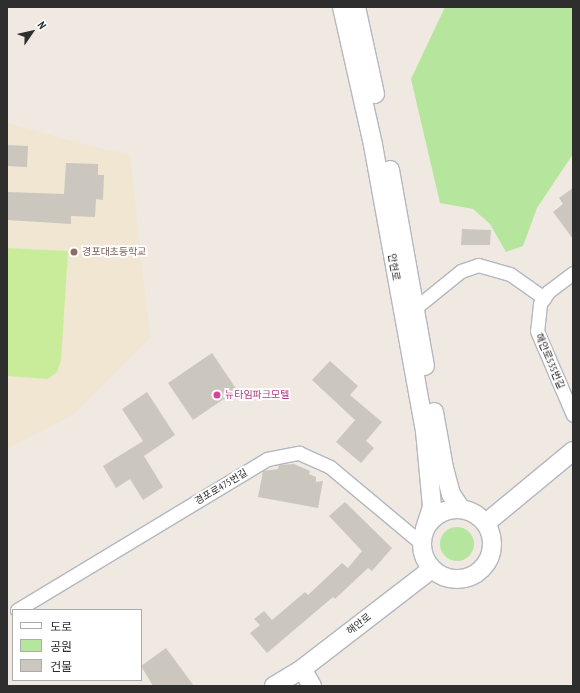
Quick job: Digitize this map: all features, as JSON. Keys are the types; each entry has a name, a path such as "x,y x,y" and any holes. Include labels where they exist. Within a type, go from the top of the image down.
{"street":[{"name":"안현로","path":"342,7 373,145 425,432 432,506 423,536"},
{"name":"안현로","path":"356,7 387,153 414,309 444,468 451,494 461,509"},
{"path":"414,309 462,271 478,265 510,274 544,298 573,273"},
{"name":"해안로535번길","path":"544,298 540,304 537,331 573,415"},
{"path":"486,523 573,451"},
{"name":"경포로475번길","path":"19,609 267,460 300,453 330,467 423,536"},
{"path":"461,509 479,516 486,523 492,545 484,567 475,574 465,578 453,579 441,576 432,569 426,561 423,536 439,513 461,509"},
{"name":"해안로","path":"274,686 302,670 432,569"},
{"path":"302,670 312,686"}],"shaded area":[{"name":"경포대초등학교","path":"7,123 102,149 130,154 150,338 74,414 7,449"}],"green space":[{"path":"445,7 573,7 573,154 537,208 523,246 506,252 490,224 473,209 440,203 411,79"},
{"path":"7,248 68,251 61,360 57,372 48,379 7,376"},
{"path":"454,527 460,527 469,532 473,538 473,550 469,556 460,561 454,561 445,556 440,547 440,541 445,532"}],"building":[{"path":"7,145 28,146 27,167 7,166"},
{"path":"66,163 98,164 98,175 104,175 103,200 96,199 95,217 71,216 71,224 7,220 7,192 64,194"},
{"path":"573,188 573,239 553,212 563,204 559,198"},
{"path":"462,229 491,230 490,245 461,245"},
{"path":"212,353 237,390 193,420 168,383"},
{"path":"330,361 358,386 350,395 382,422 366,441 374,448 361,463 336,442 355,420 312,380"},
{"path":"147,392 175,435 144,456 163,487 143,500 130,479 116,488 103,466 143,441 122,409"},
{"path":"294,464 310,471 309,474 316,477 316,482 323,481 318,508 258,497 263,471 278,469 279,465"},
{"path":"345,502 392,548 372,571 368,568 335,599 333,597 267,653 250,633 260,625 254,619 264,611 272,620 305,592 308,595 342,563 348,568 362,551 329,516"},
{"path":"166,648 194,686 153,686 142,665"}],"place":[{"name":"경포대초등학교","path":"74,252"},
{"name":"뉴타임파크모텔","path":"217,395"}]}
